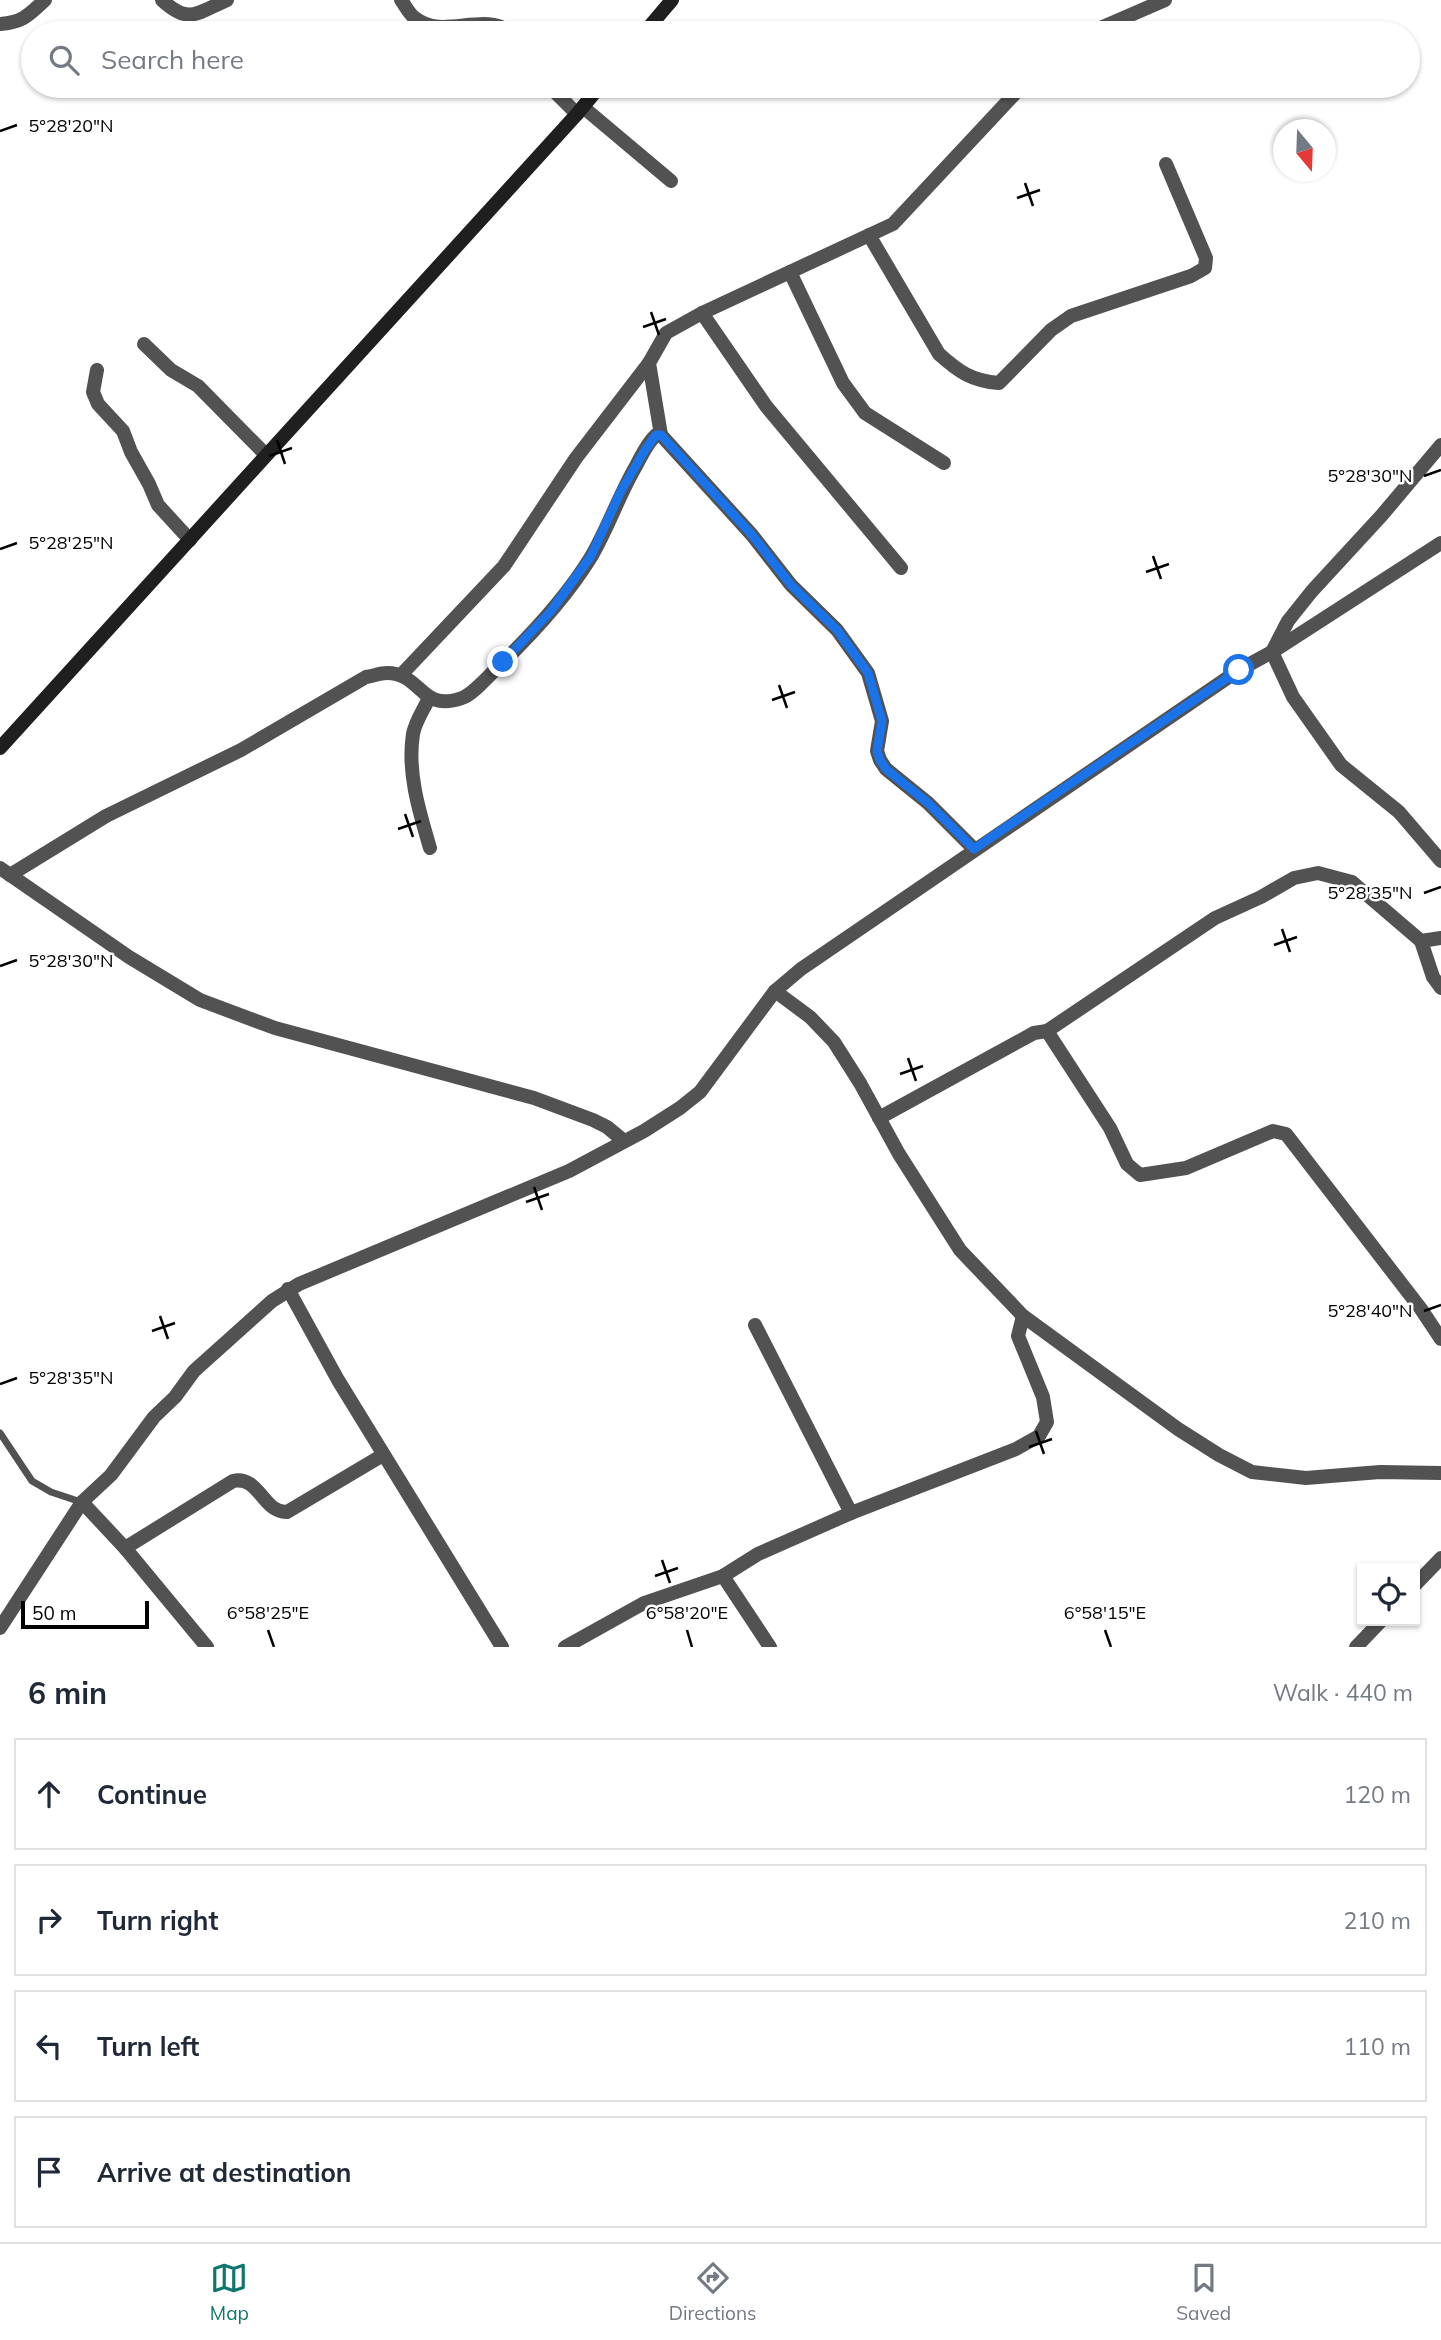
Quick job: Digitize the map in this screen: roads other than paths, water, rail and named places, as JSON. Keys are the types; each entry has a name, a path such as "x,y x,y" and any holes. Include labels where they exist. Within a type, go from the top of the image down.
{"main road":[{"path":"654,21 672,0"},
{"path":"0,748 590,98"}],"street":[{"path":"0,24 27,18 45,0"},
{"path":"162,0 175,12 191,16 228,0"},
{"path":"401,0 415,18 421,21"},
{"path":"1117,21 1165,0"},
{"path":"564,98 671,181"},
{"path":"401,675 504,566 576,458 649,363 666,333 702,313 893,224 1011,98"},
{"path":"869,235 939,354 956,369 978,381 999,383 1051,330 1072,316 1191,276 1205,268 1206,258 1166,164"},
{"path":"790,272 843,383 865,413 944,463"},
{"path":"702,313 766,405 901,568"},
{"path":"144,344 171,370 198,386 266,455"},
{"path":"649,363 661,435 752,535 791,585 837,630 868,673 882,721 877,751 880,760 886,769 928,803 974,849"},
{"path":"97,370 93,393 98,404 123,431 158,505 190,540"},
{"path":"624,1141 593,1121 534,1098 275,1028 200,1000 129,957 5,872 106,816 241,750 366,677 386,673 401,675 429,698 443,703 466,698 521,645 551,611 591,556 621,491 645,450 656,435 661,435"},
{"path":"1272,652 1288,621 1312,591 1382,515 1441,445"},
{"path":"0,1628 82,1503 111,1475 194,1371 272,1301 288,1289 569,1171 680,1108 700,1092 775,991 801,969 1239,670 1272,652 1441,543"},
{"path":"1272,652 1293,697 1341,765 1399,813 1441,861"},
{"path":"429,698 413,732 413,766 416,801 430,848"},
{"path":"879,1118 1034,1033 1047,1031 1215,918 1294,878 1318,873 1352,882 1421,941 1433,977 1441,988"},
{"path":"1421,941 1441,938"},
{"path":"775,991 810,1017 834,1042 899,1154 960,1250 1023,1316 1178,1429 1252,1472 1307,1478 1380,1472 1441,1474"},
{"path":"1047,1031 1110,1128 1127,1164 1140,1175 1186,1168 1273,1131 1286,1134 1421,1309 1441,1339"},
{"path":"288,1289 338,1380 502,1647"},
{"path":"565,1647 644,1604 723,1576 758,1555 850,1513 1016,1449 1039,1436 1047,1422 1043,1397 1018,1336 1023,1316"},
{"path":"755,1325 850,1513"},
{"path":"125,1548 233,1481 242,1479 249,1482 280,1513 287,1512 383,1455"},
{"path":"82,1503 125,1548 207,1647"},
{"path":"1420,1580 1441,1558"},
{"path":"723,1576 770,1647"},
{"path":"1356,1647 1376,1626"}],"lane":[{"path":"0,1433 32,1480 51,1492 82,1503"}]}
